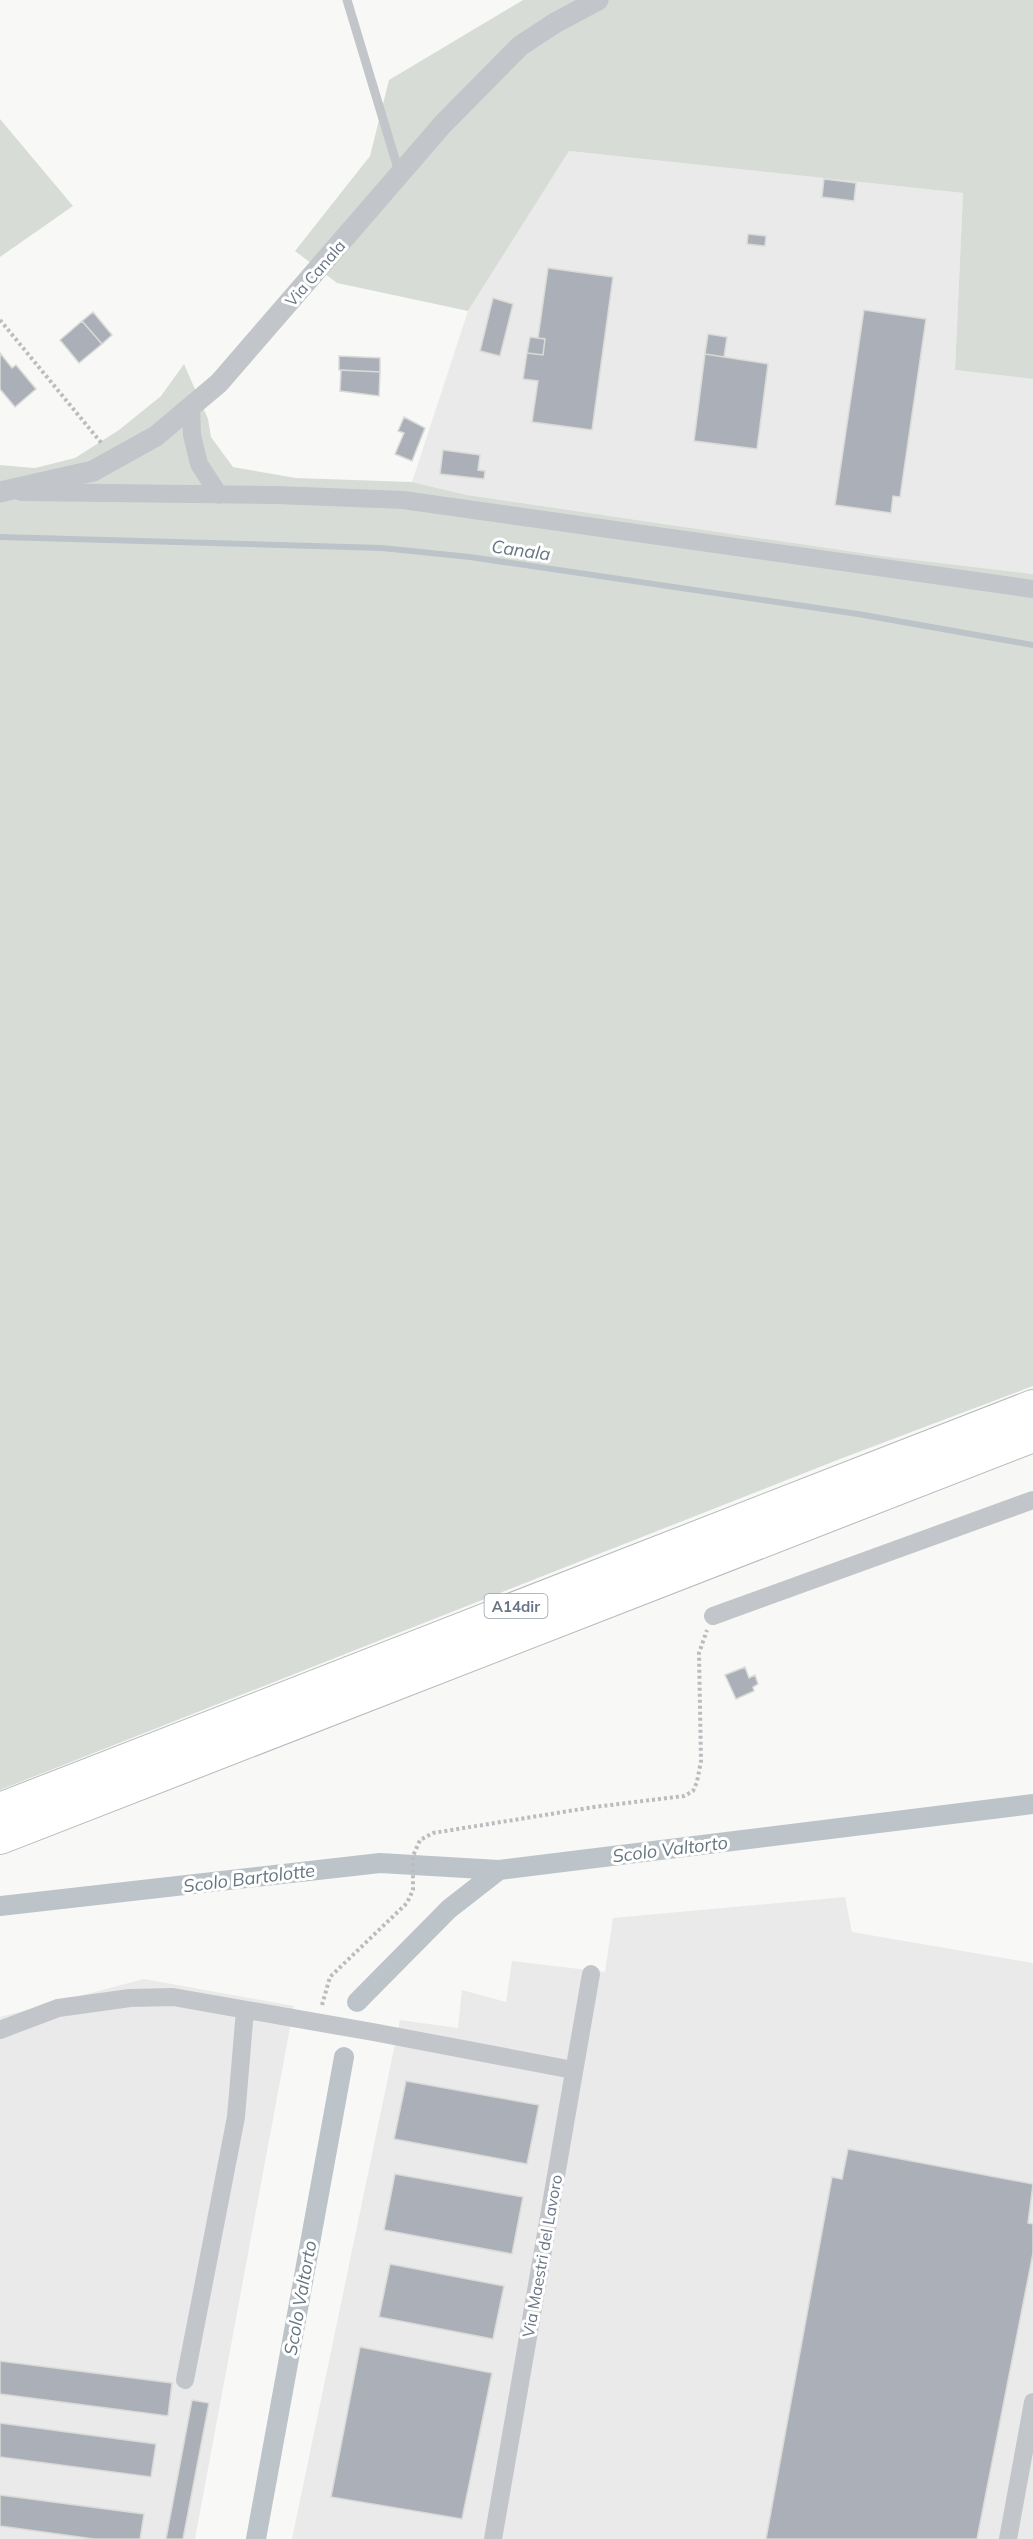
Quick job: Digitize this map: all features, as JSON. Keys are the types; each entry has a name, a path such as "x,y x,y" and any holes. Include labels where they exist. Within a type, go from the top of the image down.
{"highway":[{"name":"A14dir","path":"0,1809 1033,1406"},
{"name":"A14dir","path":"0,1838 1033,1436"}],"street":[{"name":"Via Canala","path":"2,492 93,471 156,436 219,383 443,124 520,46 555,23 598,0"},
{"path":"191,406 192,435 198,464 219,495"},
{"path":"2,492 403,500 1033,589"},
{"path":"713,1616 1033,1500"},
{"name":"Via Maestri del Lavoro","path":"493,2539 591,1974"},
{"path":"0,2030 58,2008 130,1998 173,1997 573,2070"},
{"path":"185,2380 236,2116 245,2010"},
{"path":"1008,2539 1033,2402"}],"lane":[{"path":"346,0 400,175"}],"path":[{"path":"0,321 114,459"},
{"path":"317,2023 330,1977 407,1903 412,1890 413,1856 420,1840 433,1833 594,1807 684,1796 693,1791 701,1761 699,1653 713,1616"}],"shaded area":[{"path":"523,0 1033,0 1033,379 955,370 963,193 569,151 468,311 337,283 295,251 370,156 389,80"},
{"path":"0,119 73,206 0,257"},
{"path":"569,151 963,193 955,370 1033,379 1033,574 882,556 467,495 412,482 468,311"},
{"path":"184,364 208,419 211,437 233,467 296,478 412,482 467,495 882,556 1033,574 1033,1386 840,1459 0,1790 0,465 35,468 75,458 119,430 161,396"},
{"path":"845,1897 852,1932 1033,1963 1033,2539 292,2539 400,2020 458,2028 462,1990 506,2002 512,1961 605,1972 613,1918"},
{"path":"144,1979 294,2006 195,2539 0,2539 0,2017"}],"building":[{"path":"824,179 856,183 854,201 822,197"},
{"path":"748,234 766,236 765,246 747,244"},
{"path":"548,268 613,277 592,430 532,422 538,381 523,379 527,353 543,355 545,339 538,338"},
{"path":"493,298 513,304 500,356 480,351"},
{"path":"864,310 926,319 900,497 893,496 891,513 835,505"},
{"path":"93,312 112,335 102,344 82,321"},
{"path":"82,321 102,344 79,363 60,340"},
{"path":"708,334 727,337 724,357 705,354"},
{"path":"530,337 545,339 543,355 527,353"},
{"path":"0,353 12,368 16,365 36,389 15,407 0,389"},
{"path":"705,354 768,364 757,449 694,441"},
{"path":"339,356 380,358 380,372 339,370"},
{"path":"341,370 380,372 379,396 340,391"},
{"path":"404,417 425,428 412,461 395,454 404,433 398,431"},
{"path":"443,450 480,455 478,470 485,471 484,479 440,474"},
{"path":"745,1667 749,1678 755,1675 758,1684 753,1687 754,1691 736,1699 725,1675"},
{"path":"406,2081 539,2105 527,2164 394,2139"},
{"path":"848,2149 1033,2184 1028,2223 1033,2224 1033,2253 977,2539 766,2539 832,2177 842,2179"},
{"path":"395,2174 523,2197 512,2254 384,2230"},
{"path":"390,2264 504,2286 493,2339 379,2317"},
{"path":"360,2347 492,2373 462,2519 331,2497"},
{"path":"0,2361 172,2383 168,2416 0,2394"},
{"path":"192,2400 209,2403 183,2539 166,2539"},
{"path":"0,2423 156,2444 151,2477 0,2457"},
{"path":"0,2495 144,2514 140,2539 94,2539 0,2526"}],"waterway":[{"name":"Canala","path":"0,537 382,548 470,557 858,614 1033,645"},
{"name":"Scolo Valtorto","path":"357,2002 449,1909 499,1870 1033,1804"},
{"name":"Scolo Bartolotte","path":"0,1906 380,1863 499,1870"},
{"name":"Scolo Valtorto","path":"256,2539 344,2057"}]}
